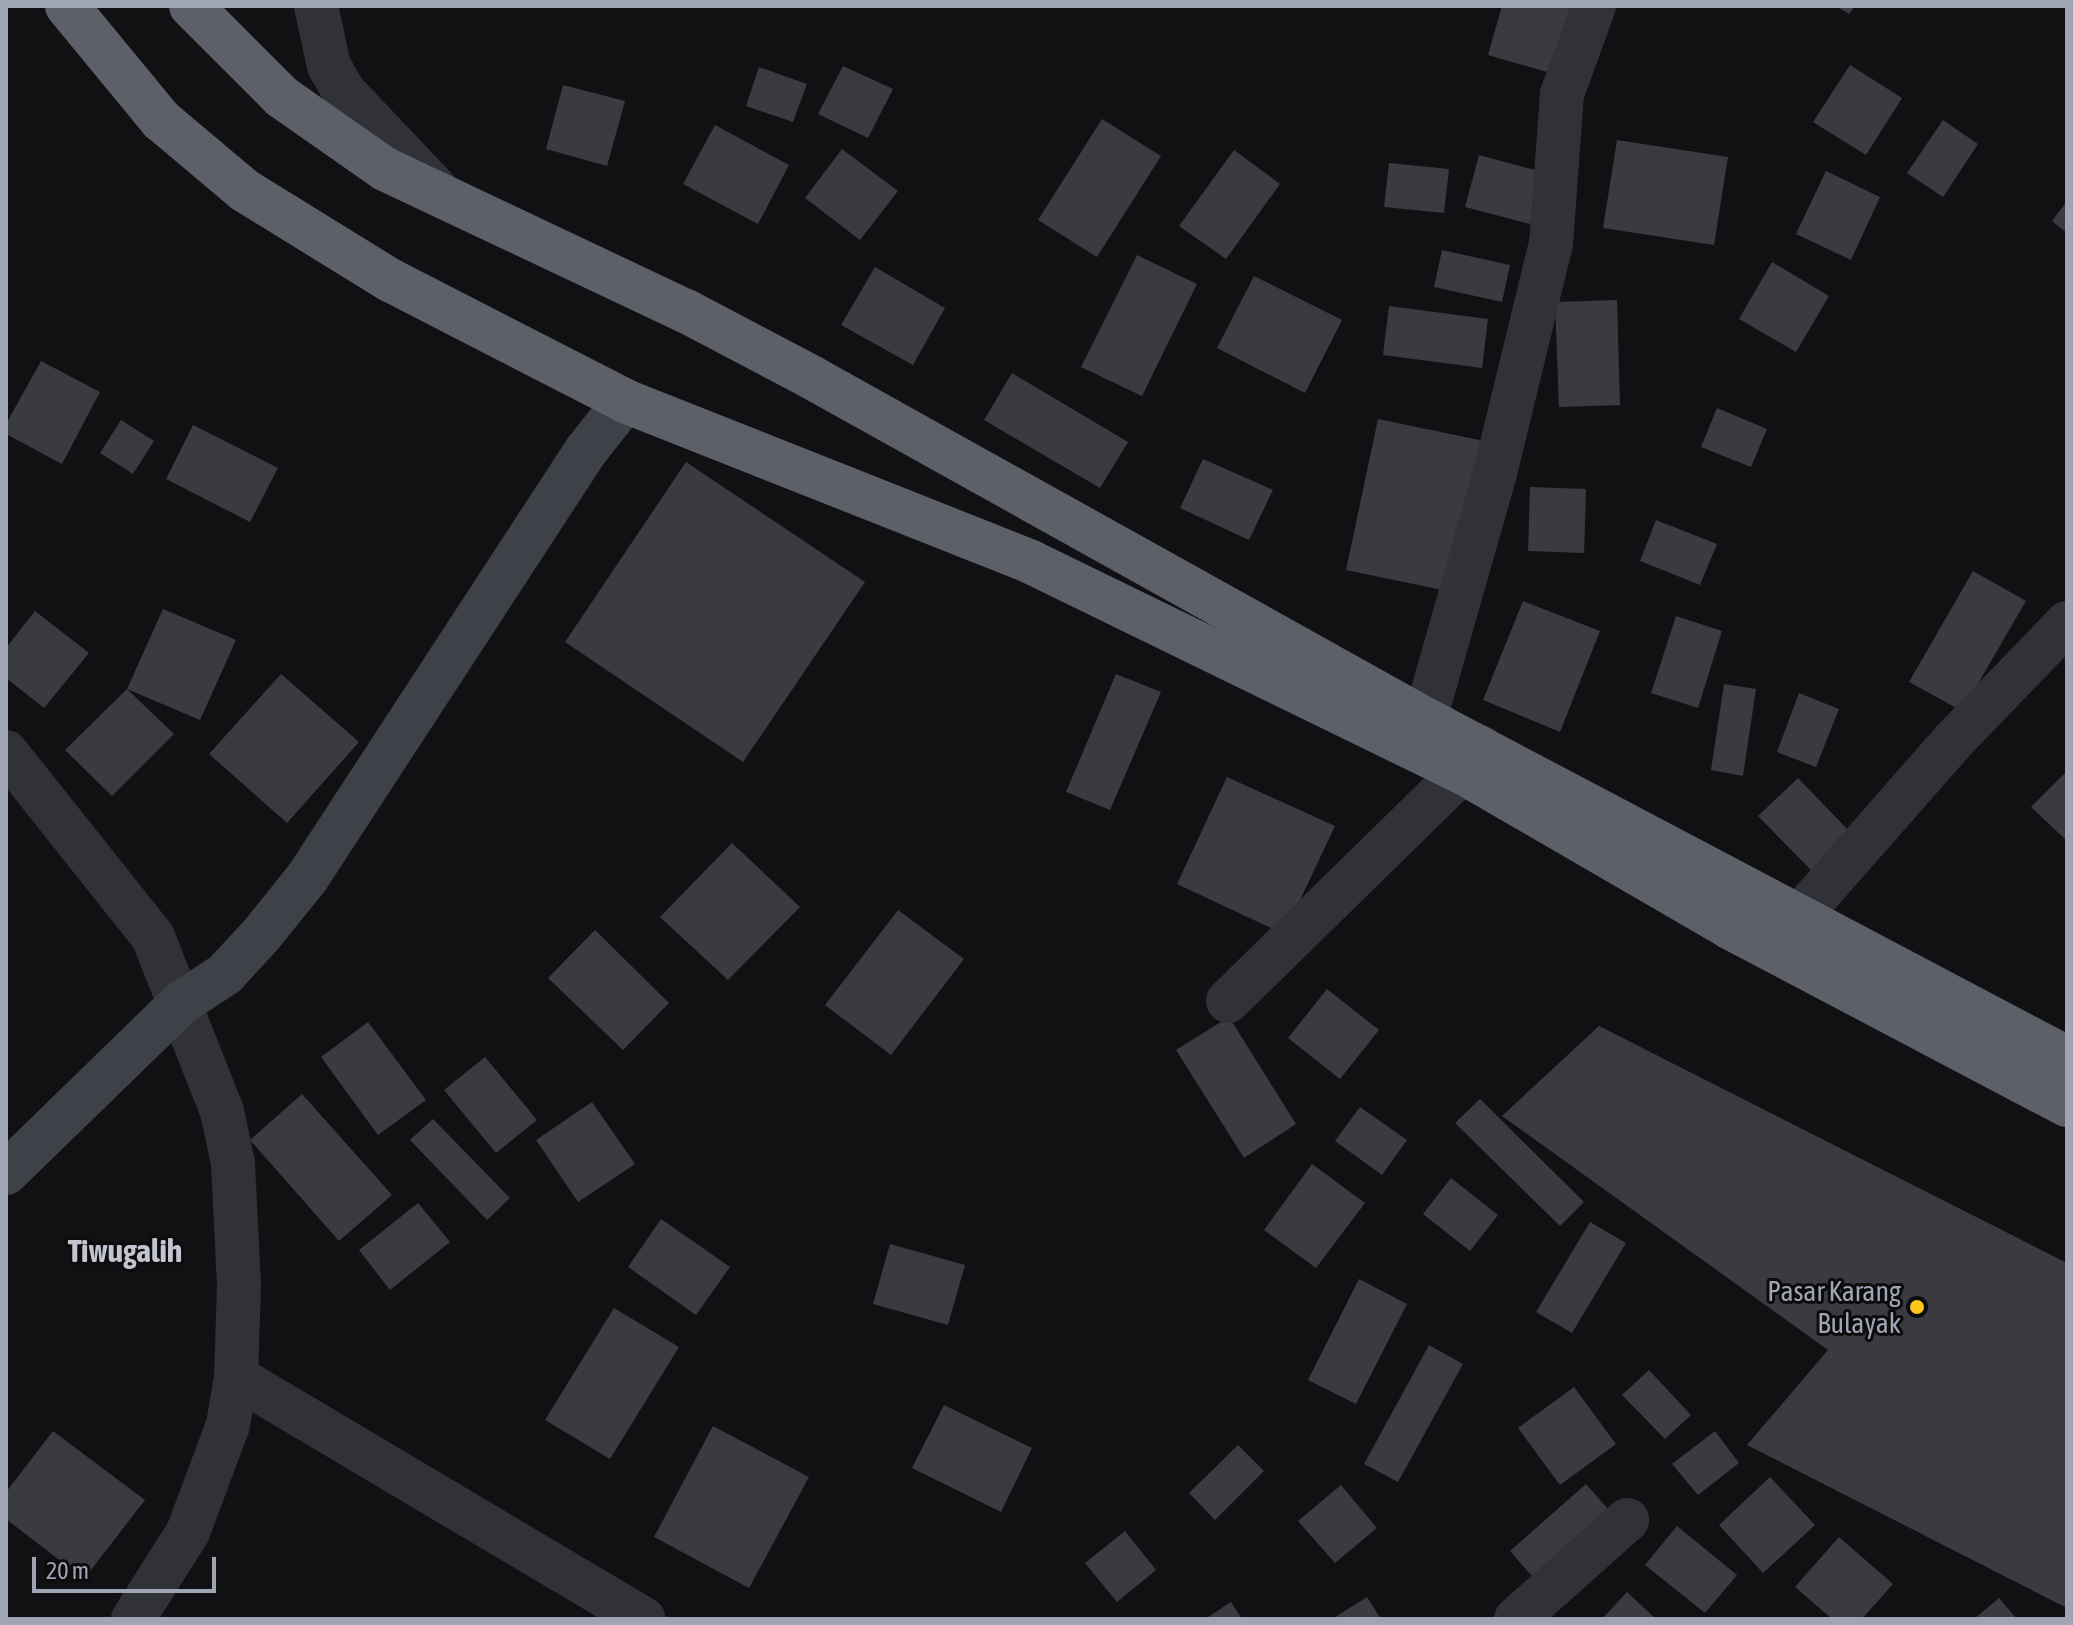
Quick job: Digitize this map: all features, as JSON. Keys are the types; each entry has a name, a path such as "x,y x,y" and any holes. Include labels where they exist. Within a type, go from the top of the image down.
{"highway":[{"path":"67,6 161,120 244,190 390,280 625,401 1031,562 1802,913 2067,1058"},
{"path":"195,12 282,97 385,169 811,377 1425,719 1471,760 1729,927 2067,1105"}],"street":[{"path":"316,6 329,66 344,92 444,196"},
{"path":"1425,719 1495,473 1551,244 1562,94 1594,6"},
{"path":"6,1173 181,1003 225,974 307,878 585,452 625,401"},
{"path":"1802,913 1953,741 2067,623"},
{"path":"6,752 153,937 222,1111 233,1163 239,1284 236,1377 211,1480 188,1532 133,1619"},
{"path":"1228,1001 1471,760"},
{"path":"236,1377 644,1619"},
{"path":"1516,1619 1627,1520"}],"building":[{"path":"1502,6 1573,6 1554,74 1488,55"},
{"path":"1836,6 1855,6 1849,14"},
{"path":"1850,65 1902,98 1866,155 1813,122"},
{"path":"843,66 893,89 868,138 818,114"},
{"path":"759,67 807,84 793,122 746,106"},
{"path":"563,85 625,101 607,166 546,149"},
{"path":"1102,119 1161,156 1097,257 1038,220"},
{"path":"1943,120 1978,144 1943,197 1907,173"},
{"path":"715,125 789,165 758,224 683,184"},
{"path":"1617,140 1728,157 1714,245 1603,228"},
{"path":"842,149 898,191 860,240 805,198"},
{"path":"1234,150 1280,184 1226,259 1179,226"},
{"path":"1479,155 1542,172 1530,224 1465,207"},
{"path":"1389,163 1449,169 1444,213 1384,207"},
{"path":"1826,171 1880,197 1851,260 1796,234"},
{"path":"2067,201 2067,233 2052,221"},
{"path":"1442,250 1510,265 1502,302 1434,287"},
{"path":"1137,255 1197,284 1142,396 1081,367"},
{"path":"1772,262 1829,296 1796,352 1739,319"},
{"path":"875,267 945,308 913,365 841,325"},
{"path":"1254,276 1342,320 1305,393 1217,348"},
{"path":"1617,300 1620,405 1559,407 1555,302"},
{"path":"1389,306 1488,319 1482,368 1383,355"},
{"path":"41,361 100,392 62,464 6,434 6,424"},
{"path":"1012,373 1128,442 1100,488 984,420"},
{"path":"1717,408 1767,429 1751,467 1701,447"},
{"path":"1378,419 1484,441 1452,592 1346,570"},
{"path":"121,420 154,441 133,474 100,453"},
{"path":"193,425 278,468 250,522 166,479"},
{"path":"1203,459 1273,490 1249,540 1180,508"},
{"path":"686,462 865,582 743,762 565,642"},
{"path":"1530,487 1586,489 1584,553 1528,551"},
{"path":"1656,520 1717,544 1700,585 1640,561"},
{"path":"1973,571 2026,601 1962,711 1909,682"},
{"path":"1523,601 1600,631 1560,732 1483,700"},
{"path":"163,609 236,640 200,720 127,689"},
{"path":"35,611 89,653 44,708 6,678 6,648"},
{"path":"1676,616 1722,631 1698,708 1651,693"},
{"path":"281,674 359,742 287,823 209,754"},
{"path":"1116,674 1161,692 1110,810 1066,792"},
{"path":"1724,684 1756,689 1743,776 1711,770"},
{"path":"127,689 174,734 112,796 65,750"},
{"path":"1799,693 1839,709 1816,767 1777,752"},
{"path":"2067,771 2067,841 2031,807"},
{"path":"1227,777 1335,826 1284,934 1177,884"},
{"path":"1798,778 1850,832 1811,870 1758,816"},
{"path":"732,843 800,907 728,980 660,917"},
{"path":"898,910 964,959 891,1055 825,1005"},
{"path":"595,930 669,1003 623,1050 548,978"},
{"path":"1327,989 1379,1030 1340,1079 1288,1038"},
{"path":"1229,1017 1296,1124 1244,1158 1176,1050"},
{"path":"368,1022 426,1100 378,1135 321,1057"},
{"name":"Pasar Karang Bulayak","path":"1599,1026 2067,1263 2067,1608 1747,1445 1828,1350 1502,1116"},
{"path":"485,1057 537,1120 496,1153 444,1090"},
{"path":"302,1094 392,1195 339,1241 250,1140"},
{"path":"1480,1099 1584,1202 1560,1226 1455,1123"},
{"path":"592,1102 635,1164 578,1202 536,1140"},
{"path":"1360,1107 1407,1140 1382,1175 1335,1141"},
{"path":"433,1119 510,1198 487,1220 410,1140"},
{"path":"1312,1164 1365,1203 1316,1268 1264,1230"},
{"path":"1451,1178 1498,1215 1470,1251 1423,1214"},
{"path":"418,1203 450,1242 390,1290 359,1250"},
{"path":"661,1219 730,1267 696,1315 628,1267"},
{"path":"1590,1222 1626,1243 1572,1333 1536,1312"},
{"path":"890,1244 965,1265 948,1325 873,1304"},
{"path":"1359,1279 1407,1304 1356,1404 1308,1380"},
{"path":"614,1308 679,1347 610,1459 545,1420"},
{"path":"1429,1345 1463,1364 1398,1482 1364,1464"},
{"path":"1649,1370 1691,1415 1665,1439 1622,1395"},
{"path":"1574,1387 1616,1444 1560,1485 1518,1428"},
{"path":"944,1405 1032,1448 1001,1512 912,1468"},
{"path":"713,1426 809,1477 749,1588 654,1537"},
{"path":"53,1431 145,1500 84,1579 6,1519 6,1492"},
{"path":"1715,1431 1739,1463 1698,1495 1672,1464"},
{"path":"1238,1445 1264,1471 1215,1520 1189,1493"},
{"path":"1770,1477 1815,1525 1763,1573 1719,1525"},
{"path":"1586,1484 1615,1517 1539,1584 1510,1551"},
{"path":"1341,1485 1377,1528 1335,1563 1298,1521"},
{"path":"1677,1526 1737,1575 1705,1613 1645,1565"},
{"path":"1125,1531 1156,1570 1117,1602 1085,1563"},
{"path":"1839,1537 1893,1584 1862,1619 1832,1619 1795,1587"},
{"path":"1627,1592 1656,1619 1602,1619"},
{"path":"1367,1597 1381,1619 1332,1619"},
{"path":"1999,1598 2017,1619 1974,1619"},
{"path":"1231,1602 1242,1619 1205,1619"}],"place":[{"name":"Pasar Karang Bulayak","path":"1917,1307"}],"district":[{"name":"Tiwugalih","path":"125,1251"}]}
